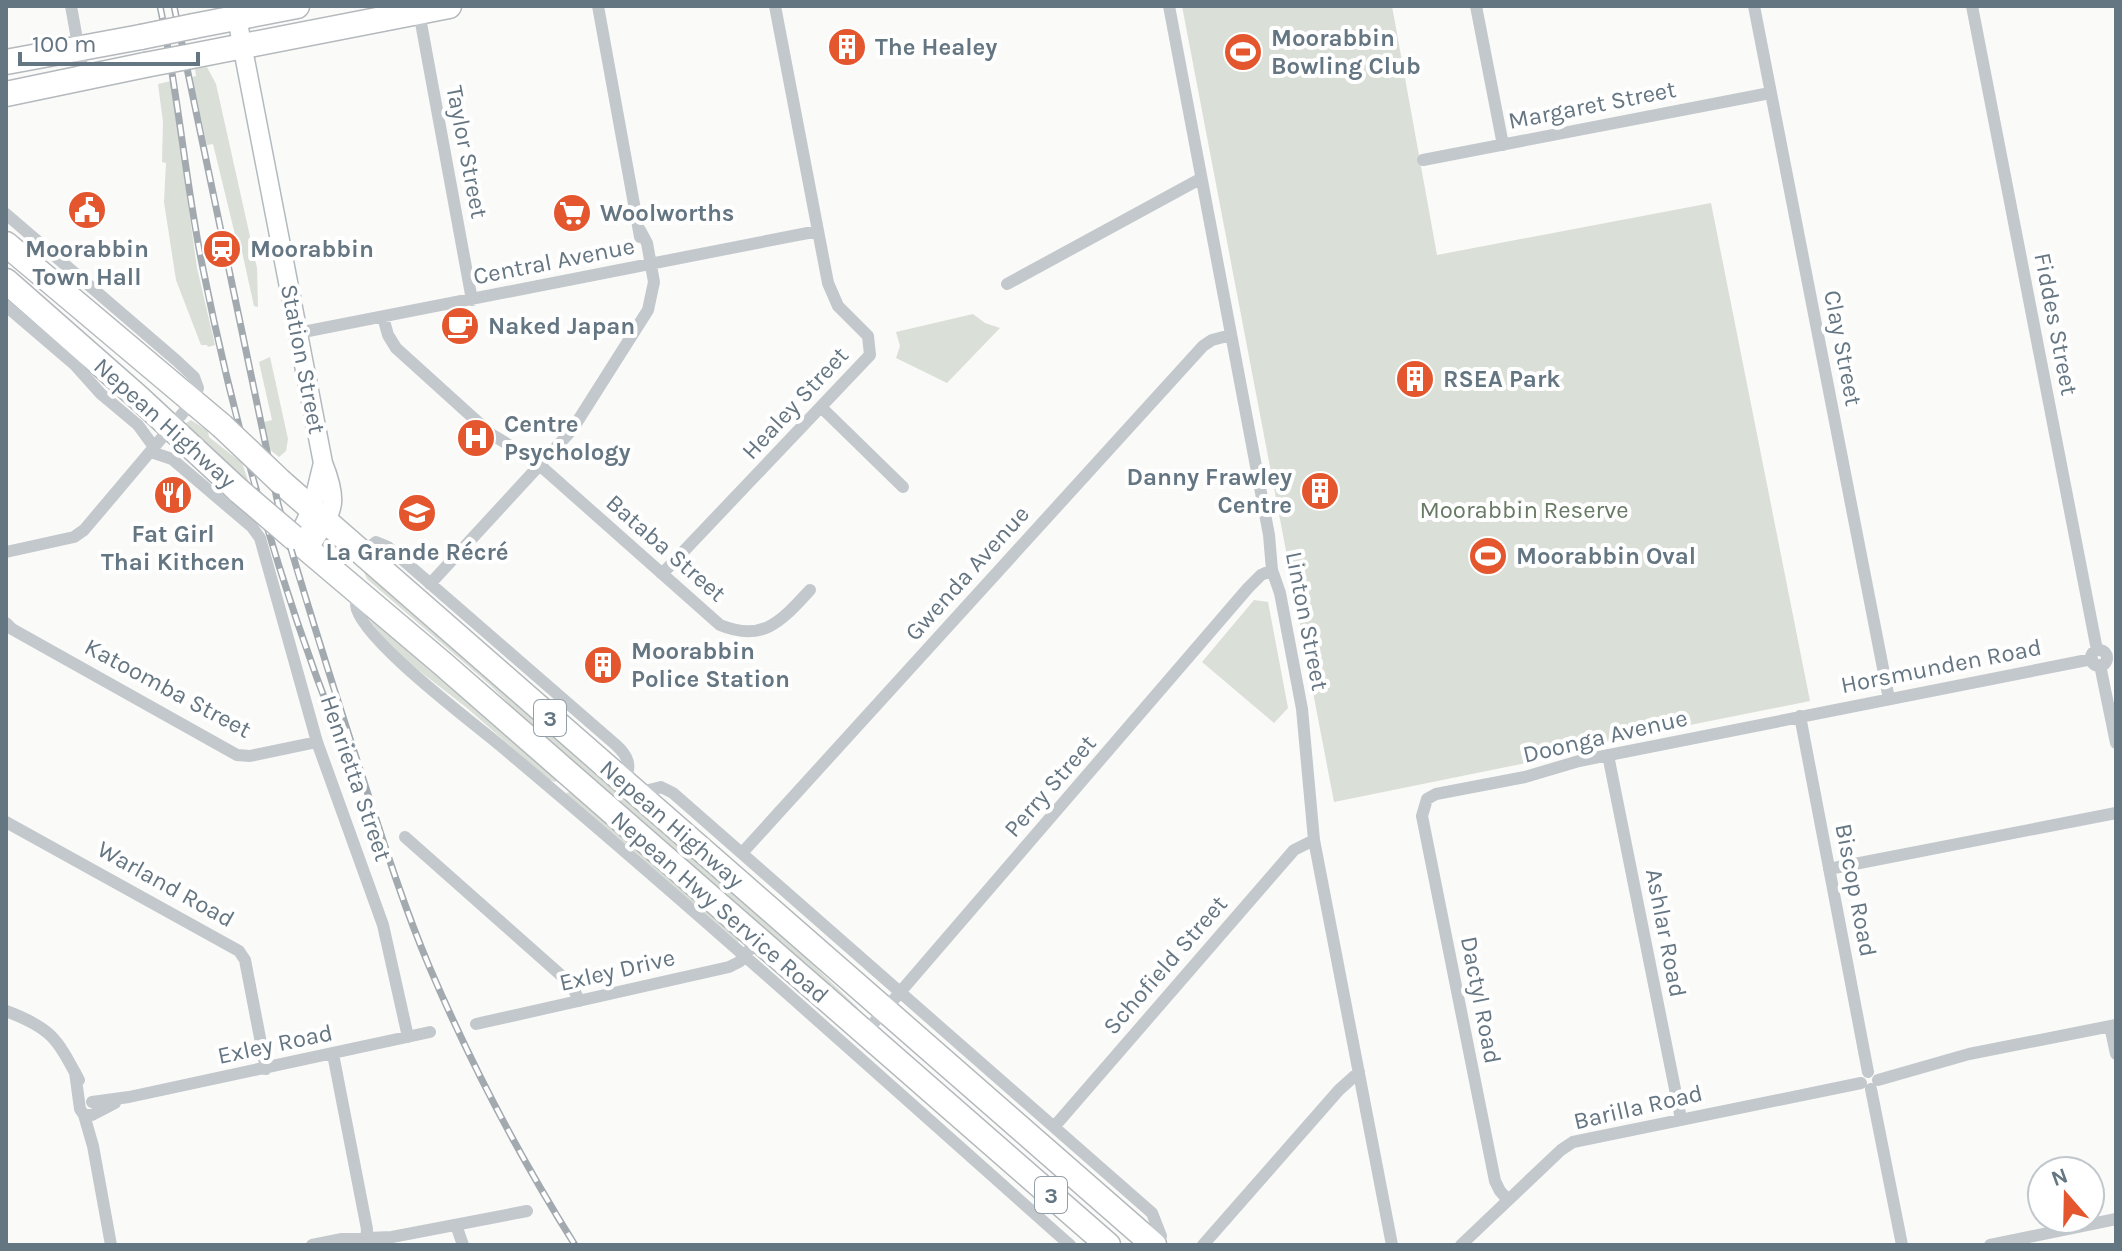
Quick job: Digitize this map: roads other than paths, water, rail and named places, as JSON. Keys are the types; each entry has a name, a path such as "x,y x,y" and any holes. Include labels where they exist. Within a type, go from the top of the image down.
{"highway":[{"path":"6,62 141,37 202,21 237,18 297,6"},
{"path":"6,94 449,6"},
{"name":"Nepean Highway","path":"6,244 222,426 281,482 630,788 893,1001 1156,1245"},
{"name":"Nepean Highway","path":"6,281 132,406 171,427 239,491 579,783 751,949 865,1033 1108,1245"},
{"path":"341,578 362,553"}],"main road":[{"name":"Station Street","path":"237,18 323,463 334,503 319,514 299,542"}],"street":[{"path":"71,6 84,78"},
{"path":"430,584 580,420 648,310 652,294 598,6"},
{"name":"Healey Street","path":"662,574 867,361 871,348 868,336 834,300 775,6"},
{"name":"Linton Street","path":"1169,6 1269,535 1272,570 1282,601 1302,709 1314,840 1392,1245"},
{"path":"1476,6 1503,145"},
{"name":"Clay Street","path":"1754,6 1889,699"},
{"name":"Fiddes Street","path":"1972,6 2102,657 2116,743"},
{"name":"Taylor Street","path":"419,12 472,300"},
{"name":"Margaret Street","path":"1423,160 1770,93"},
{"path":"1007,284 1200,179"},
{"path":"6,214 96,290"},
{"name":"Central Avenue","path":"298,333 818,231"},
{"path":"68,297 96,290"},
{"name":"Nepean Highway","path":"96,290 194,377 198,388 193,401"},
{"path":"6,306 75,365 101,394 132,406 152,449"},
{"name":"Bataba Street","path":"383,317 396,348 491,434 522,451 712,619 741,631 760,630 776,624 810,590"},
{"name":"Gwenda Avenue","path":"742,853 1203,346 1231,335"},
{"path":"6,552 79,534 193,401"},
{"path":"822,408 903,487"},
{"name":"Nepean Highway","path":"152,449 172,459 258,533"},
{"name":"Henrietta Street","path":"258,533 317,742 383,925 408,1037"},
{"name":"Nepean Hwy Service Road","path":"362,553 371,543 383,543 623,751 629,764 630,788 667,789 742,853 893,1001 1054,1127 1152,1213 1161,1236 1156,1245"},
{"name":"Perry Street","path":"865,1033 1248,588 1272,570"},
{"name":"Nepean Hwy Service Road","path":"360,594 356,605 359,613 381,645 553,790 751,949 1070,1245"},
{"name":"Katoomba Street","path":"6,623 237,755 250,756 317,742"},
{"name":"Horsmunden Road","path":"1800,716 2102,657"},
{"name":"Doonga Avenue","path":"1424,804 1436,794 1800,716"},
{"name":"Biscop Road","path":"1800,716 1902,1245"},
{"name":"Ashlar Road","path":"1608,755 1681,1119"},
{"name":"Nepean Highway","path":"553,790 579,783"},
{"name":"Dactyl Road","path":"1424,804 1422,816 1495,1181 1498,1190 1508,1200"},
{"path":"1829,869 2116,813"},
{"name":"Warland Road","path":"6,822 239,951 245,960 266,1069"},
{"path":"405,837 572,985 579,1001"},
{"name":"Schofield Street","path":"1054,1127 1294,850 1314,840"},
{"name":"Exley Drive","path":"476,1024 729,967 751,949"},
{"path":"6,1012 30,1020 53,1036 68,1056 89,1108 111,1245"},
{"path":"2113,1025 2116,1054"},
{"name":"Barilla Road","path":"1461,1245 1573,1142 1870,1081 1969,1054 2113,1025"},
{"name":"Exley Road","path":"89,1108 430,1032"},
{"path":"333,1054 367,1229 366,1241"},
{"path":"1203,1245 1339,1090 1359,1072"},
{"path":"312,1245 342,1239 366,1241 392,1237 527,1211"},
{"path":"1990,1245 2116,1219"},
{"path":"456,1225 463,1245"}],"railway":[{"path":"160,6 196,232 228,383 277,559 337,731"},
{"path":"174,6 278,504 353,748 408,912 445,1002 515,1143 575,1245"}],"place":[{"name":"The Healey","path":"847,47"},
{"name":"Moorabbin Bowling Club","path":"1243,52"},
{"name":"Moorabbin Town Hall","path":"87,210"},
{"name":"Woolworths","path":"572,213"},
{"name":"Moorabbin","path":"222,249"},
{"name":"Naked Japan","path":"460,326"},
{"name":"RSEA Park","path":"1415,379"},
{"name":"Centre Psychology","path":"476,438"},
{"name":"Danny Frawley Centre","path":"1320,491"},
{"name":"Fat Girl Thai Kithcen","path":"173,495"},
{"name":"La Grande Récré","path":"417,513"},
{"name":"Moorabbin Oval","path":"1488,556"},
{"name":"Moorabbin Police Station","path":"603,665"}],"park label":[{"name":"Moorabbin Reserve","path":"1524,510"}]}
